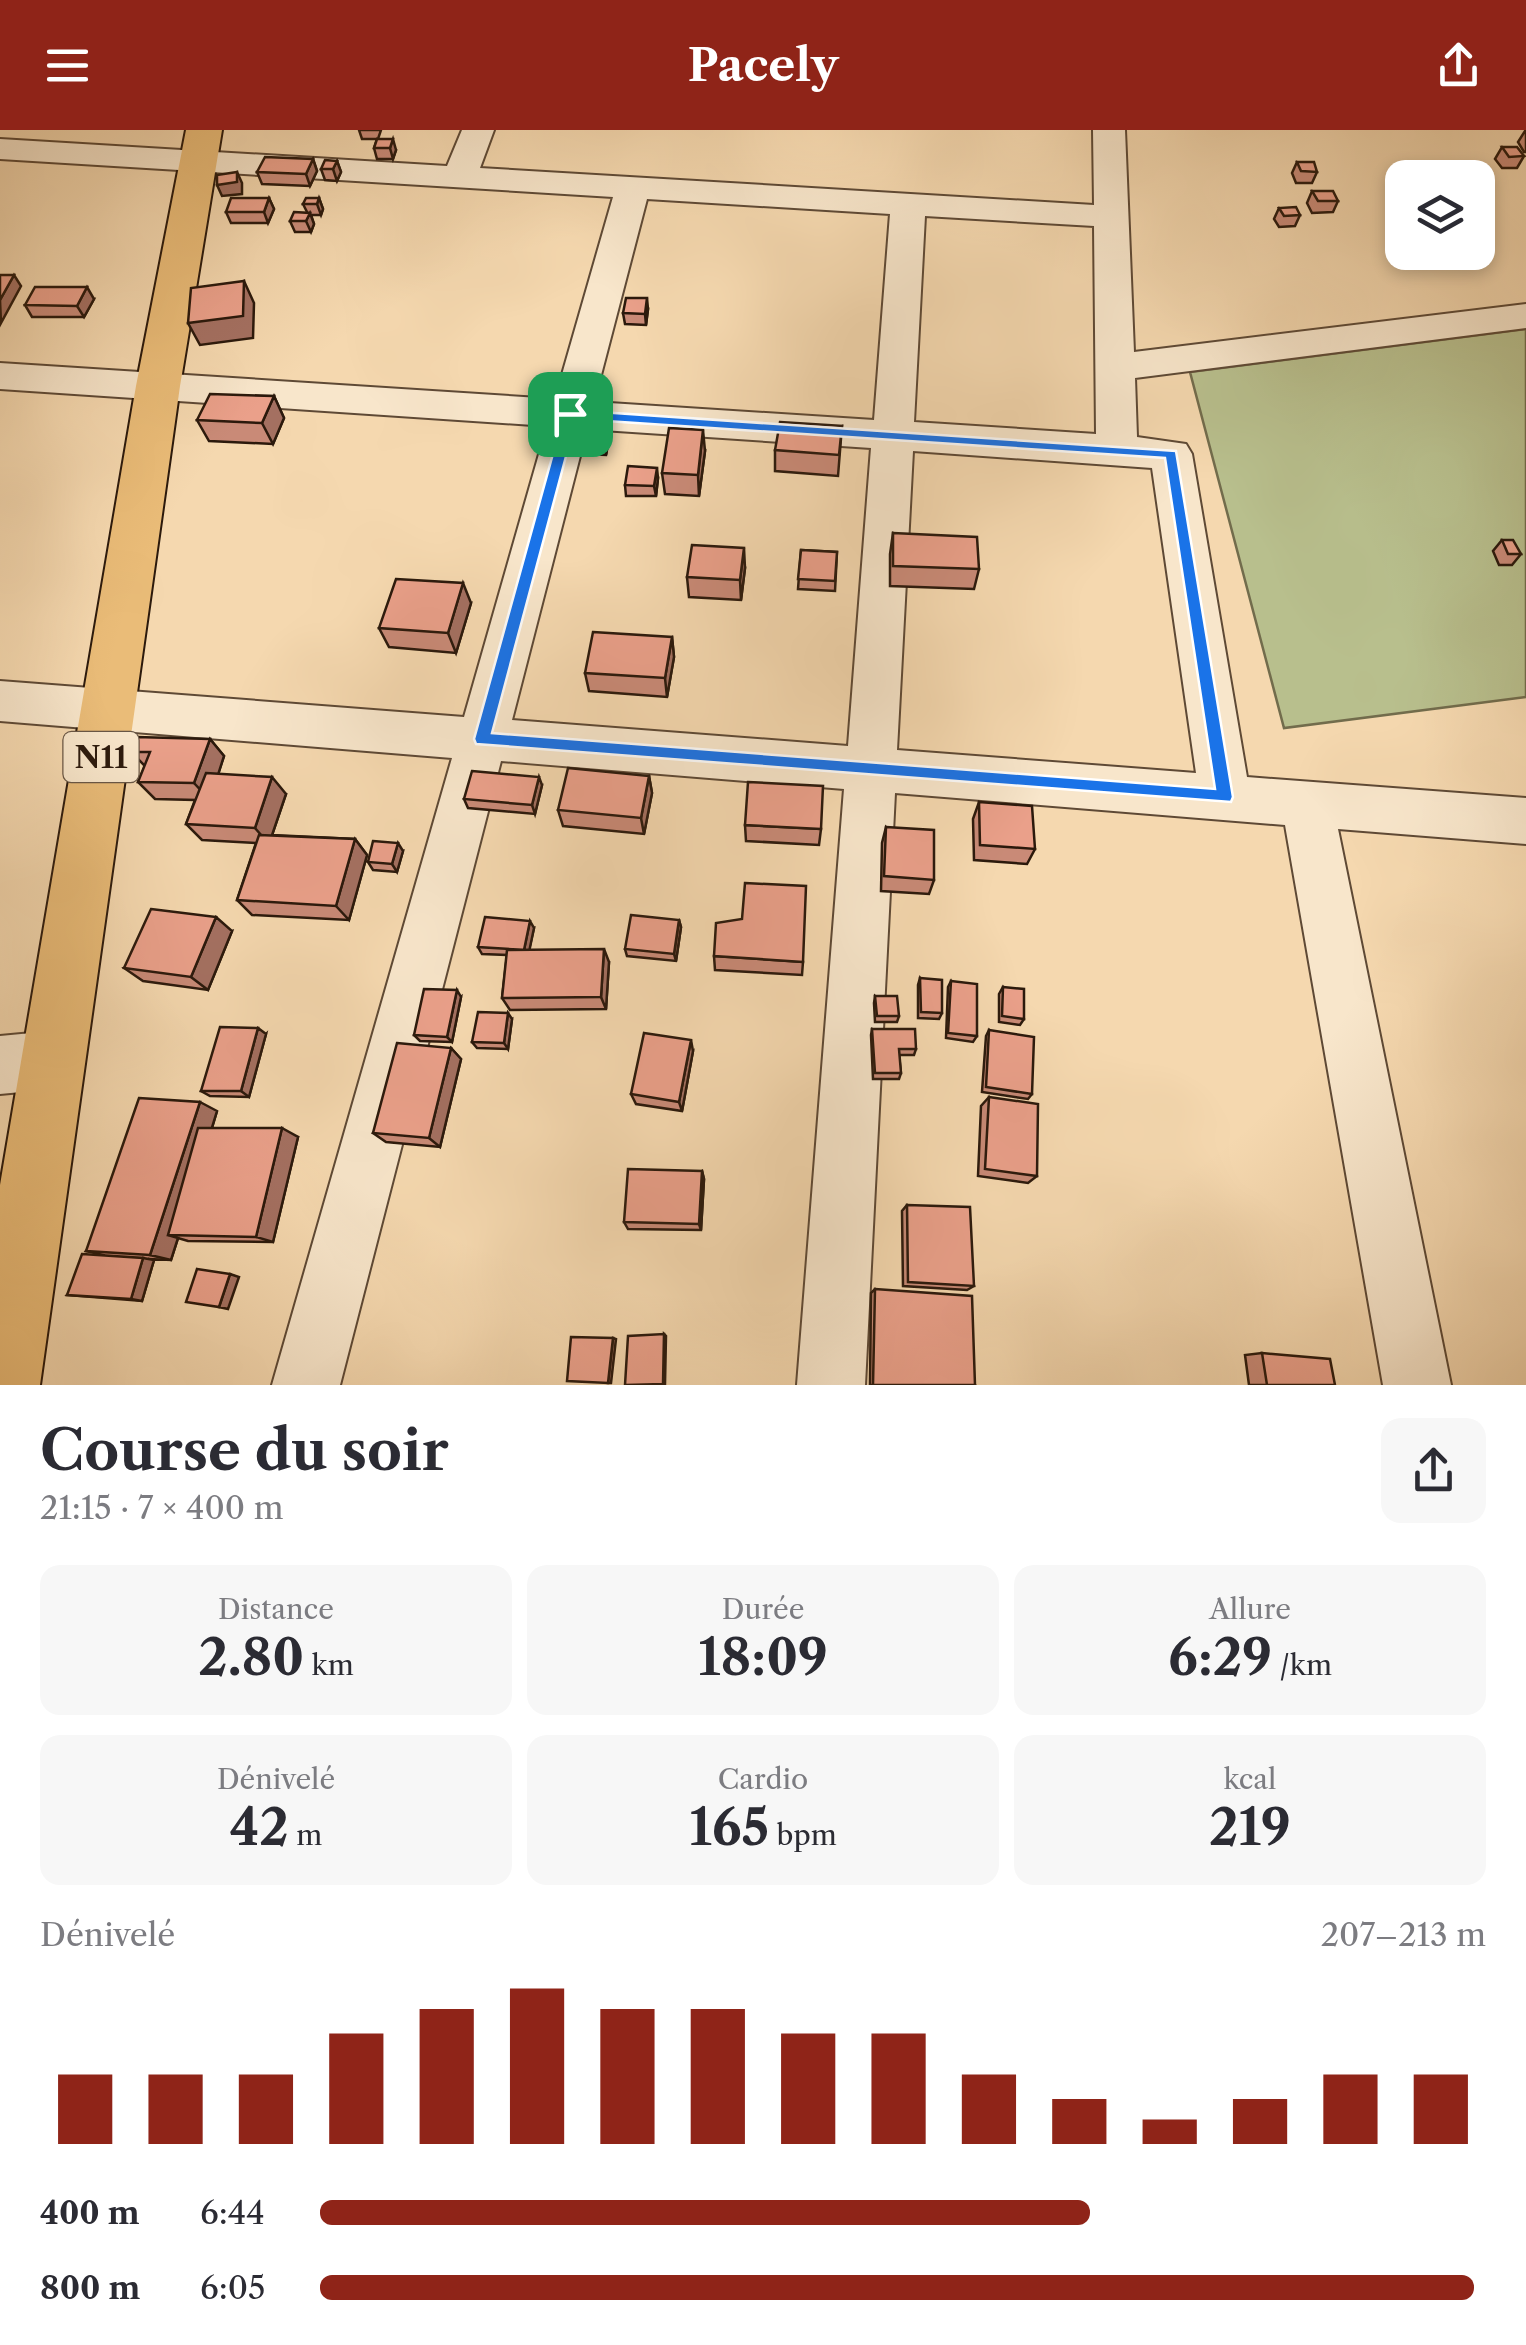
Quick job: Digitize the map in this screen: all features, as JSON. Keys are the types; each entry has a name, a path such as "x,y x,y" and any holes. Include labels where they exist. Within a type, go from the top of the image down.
{"main road":[{"name":"N11","path":"3,1385 27,1062 108,710 158,386 201,145"}],"street":[{"path":"460,177 478,130"},
{"path":"1110,130 1117,450"},
{"path":"7,158 201,145 460,177 1112,217"},
{"path":"306,1385 633,188"},
{"path":"831,1385 908,204"},
{"path":"1115,367 1526,316"},
{"path":"0,376 1171,454 1225,797"},
{"path":"0,701 1526,821"},
{"path":"1307,804 1417,1385"}],"green space":[{"path":"1526,329 1526,697 1284,728 1190,372"}],"building":[{"path":"377,139 393,139 390,148 374,148"},
{"path":"1502,147 1517,147 1524,156 1509,157"},
{"path":"265,157 313,159 306,174 257,172"},
{"path":"325,160 337,161 333,169 321,169"},
{"path":"1297,162 1314,162 1317,172 1301,171"},
{"path":"237,172 237,182 217,185 217,175"},
{"path":"1312,191 1333,191 1338,201 1318,201"},
{"path":"231,198 269,198 264,212 226,212"},
{"path":"306,198 319,198 317,204 303,204"},
{"path":"1296,207 1300,215 1284,216 1279,208"},
{"path":"294,212 310,213 306,221 290,221"},
{"path":"0,275 14,275 0,300"},
{"path":"244,281 243,316 188,323 191,288"},
{"path":"35,287 87,287 77,306 25,305"},
{"path":"626,298 647,298 645,314 623,313"},
{"path":"210,394 274,396 262,423 197,420"},
{"path":"570,421 609,422 605,444 565,442"},
{"path":"780,422 842,426 839,455 775,450"},
{"path":"669,428 703,430 698,475 662,473"},
{"path":"628,466 657,468 654,486 625,485"},
{"path":"893,533 977,537 979,569 893,566"},
{"path":"1502,540 1513,540 1521,554 1508,554"},
{"path":"692,545 744,548 740,580 687,577"},
{"path":"801,550 837,552 835,581 798,579"},
{"path":"396,579 463,583 448,633 379,628"},
{"path":"593,632 672,637 665,678 585,673"},
{"path":"136,737 210,739 194,783 138,782 150,752 131,752"},
{"path":"568,768 649,776 641,818 558,810"},
{"path":"472,771 539,777 532,805 464,799"},
{"path":"206,773 272,777 255,828 186,824"},
{"path":"748,782 823,786 821,829 745,825"},
{"path":"979,802 1032,806 1035,849 980,845"},
{"path":"886,827 934,830 934,880 884,876"},
{"path":"259,835 355,839 336,906 237,900"},
{"path":"373,841 398,843 392,864 368,862"},
{"path":"745,883 806,886 803,962 714,956 716,923 742,919"},
{"path":"151,909 216,917 191,977 124,968"},
{"path":"631,915 679,920 674,954 625,949"},
{"path":"485,917 530,921 524,950 478,947"},
{"path":"604,949 601,997 502,998 507,950"},
{"path":"920,978 942,980 942,1013 921,1012"},
{"path":"951,981 977,984 977,1036 948,1033"},
{"path":"1003,987 1024,989 1024,1019 1002,1016"},
{"path":"424,989 457,990 447,1037 414,1035"},
{"path":"875,996 897,996 899,1016 877,1016"},
{"path":"478,1012 508,1013 504,1043 472,1042"},
{"path":"220,1027 258,1028 241,1091 201,1091"},
{"path":"872,1029 915,1029 916,1049 899,1049 901,1073 875,1073"},
{"path":"989,1030 1034,1037 1032,1094 986,1087"},
{"path":"644,1033 691,1040 679,1102 631,1094"},
{"path":"397,1043 451,1048 429,1138 373,1133"},
{"path":"989,1097 1038,1104 1037,1176 985,1169"},
{"path":"139,1098 200,1102 150,1255 86,1251"},
{"path":"198,1128 282,1128 256,1237 168,1235"},
{"path":"628,1169 702,1171 699,1224 624,1222"},
{"path":"907,1205 970,1207 974,1286 908,1282"},
{"path":"82,1254 143,1258 131,1299 67,1295"},
{"path":"197,1269 230,1274 219,1307 186,1302"},
{"path":"875,1289 972,1296 975,1385 873,1385"},
{"path":"664,1334 663,1384 625,1385 628,1336"},
{"path":"571,1337 613,1338 608,1383 567,1381"},
{"path":"1262,1353 1330,1359 1335,1385 1267,1385"}],"route":[{"path":"570,414 1171,454 1225,797 482,739 570,414"}]}
